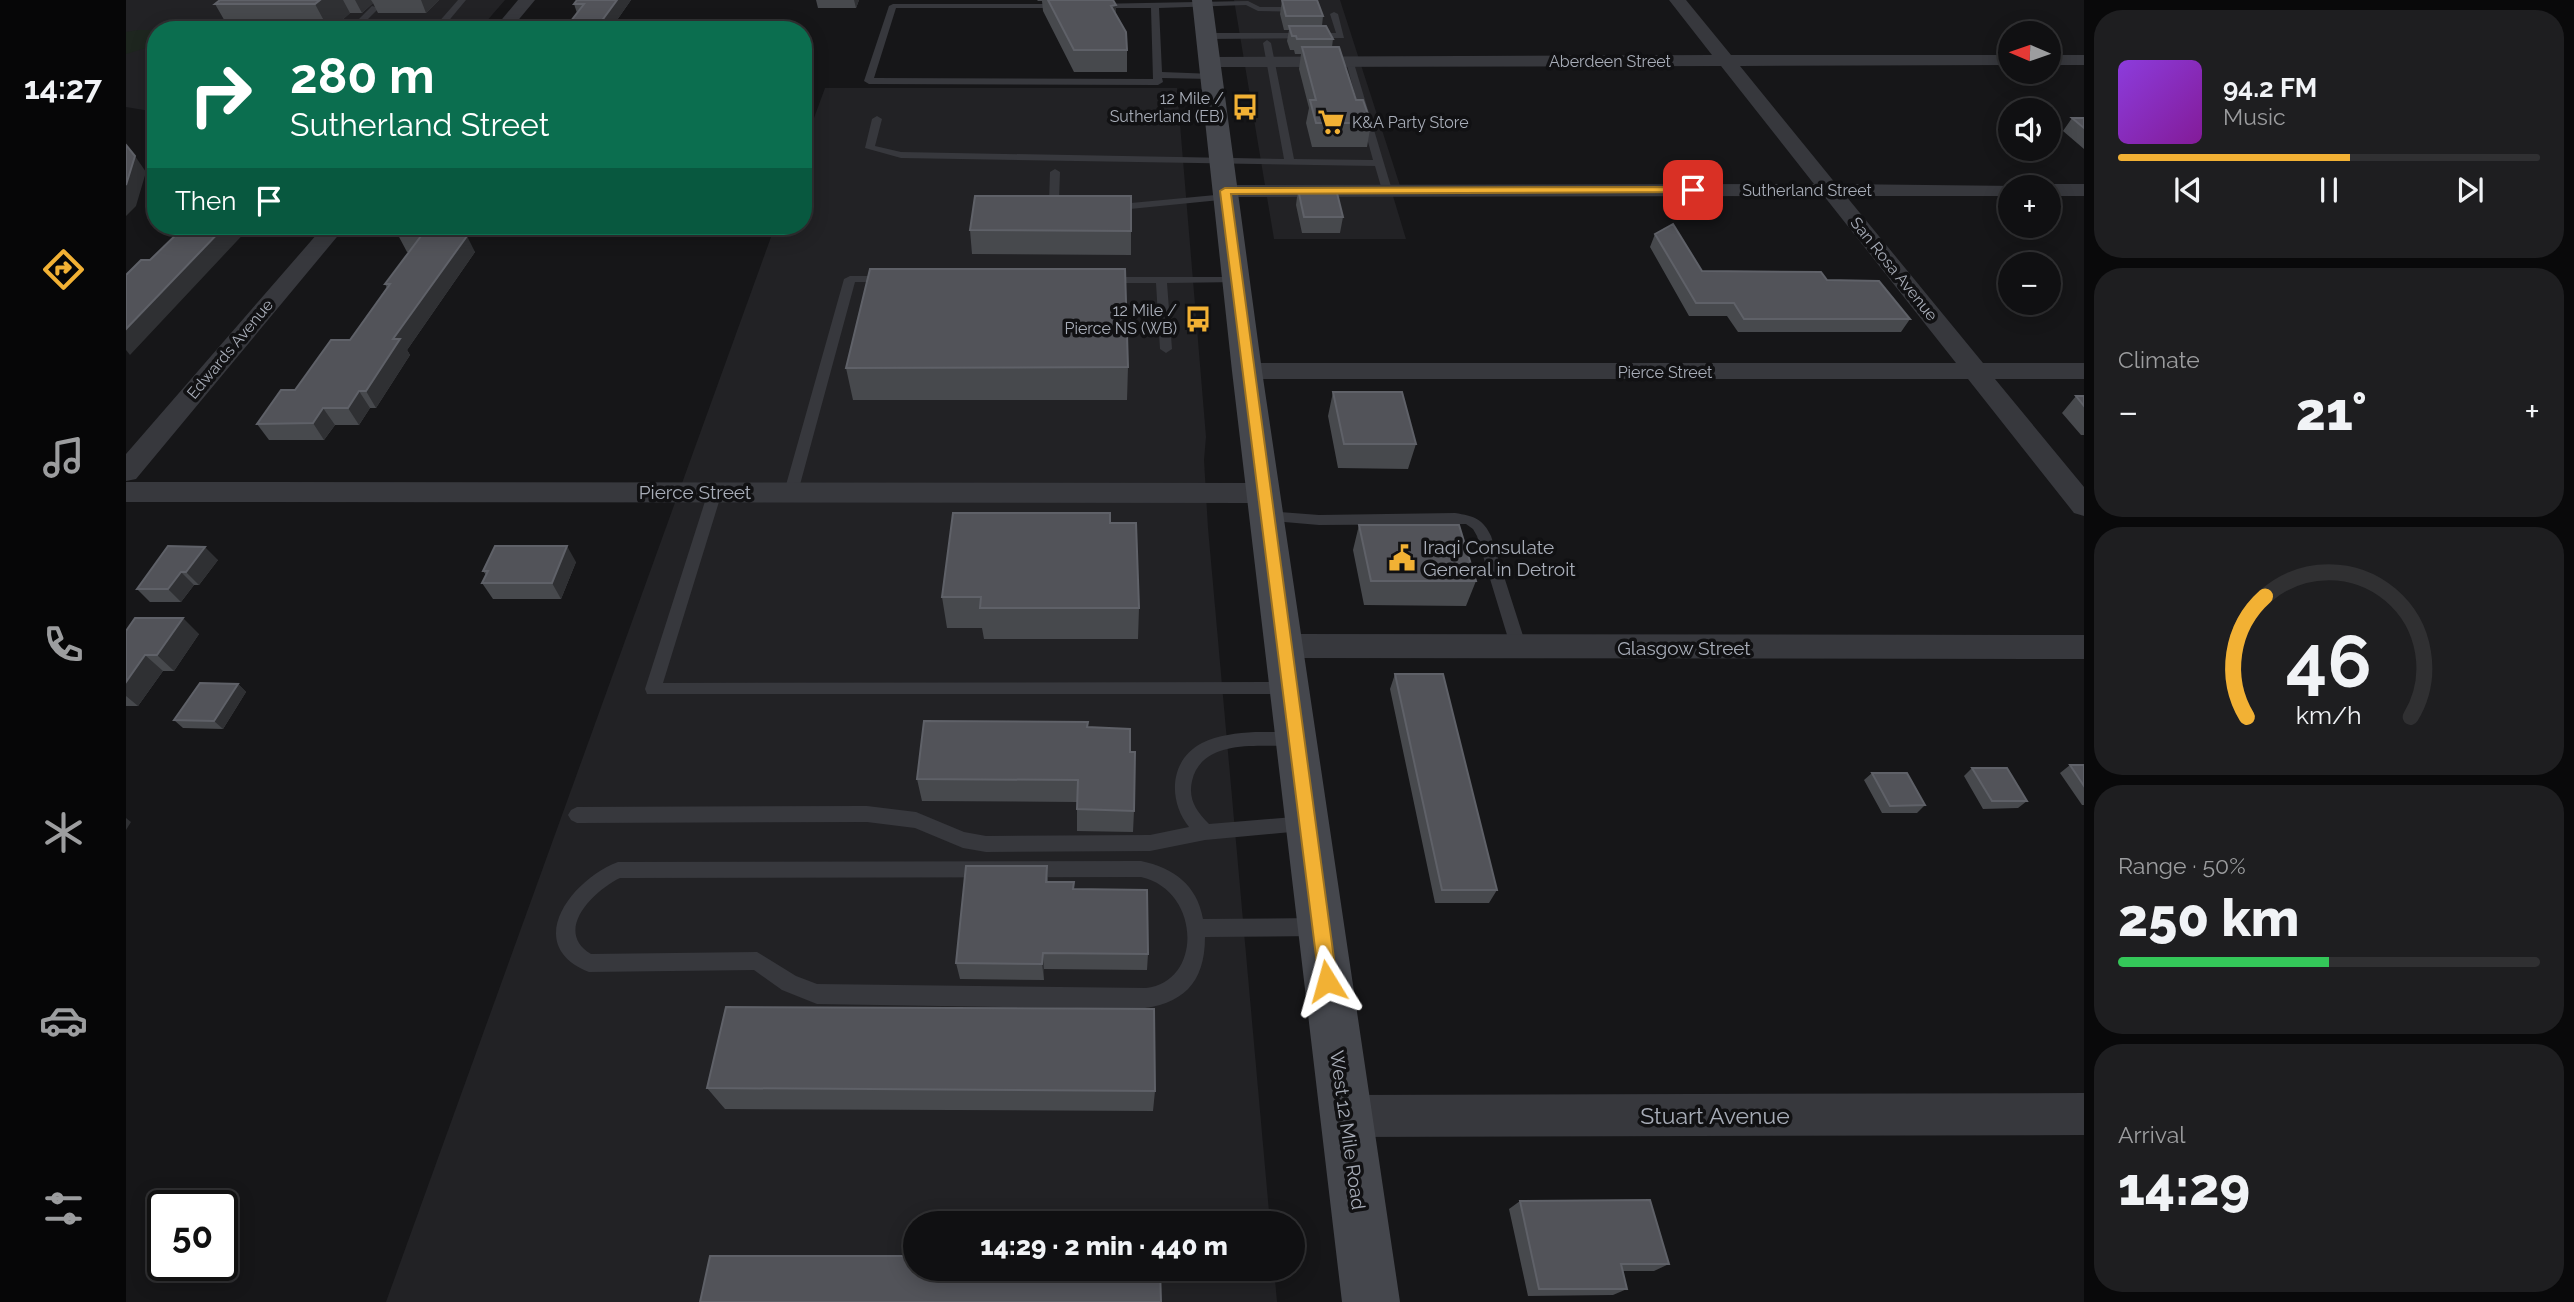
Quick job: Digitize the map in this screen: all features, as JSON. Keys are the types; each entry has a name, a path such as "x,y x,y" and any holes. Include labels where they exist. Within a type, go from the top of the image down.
{"main road":[{"name":"West 12 Mile Road","path":"1202,3 1247,371 1371,1302"}],"street":[{"path":"509,21 527,0"},
{"name":"San Rosa Avenue","path":"1677,0 2084,506"},
{"name":"Aberdeen Street","path":"1210,69 1270,62 1998,60"},
{"path":"2062,60 2084,60"},
{"name":"Sutherland Street","path":"1225,194 1387,190 1998,190"},
{"path":"2061,190 2084,190"},
{"name":"Edwards Avenue","path":"126,472 327,235"},
{"name":"Pierce Street","path":"1247,371 2084,372"},
{"name":"Pierce Street","path":"126,492 791,492 1265,505"},
{"name":"Glasgow Street","path":"1286,667 1519,648 2084,648"},
{"name":"Stuart Avenue","path":"1346,1116 2084,1114"}],"lane":[{"path":"443,21 462,0"},
{"path":"1087,6 1248,2 1258,9 1312,10 1310,0"},
{"path":"1073,6 1044,3 949,3 893,6 869,81 1157,82 1155,6"},
{"path":"361,21 375,8"},
{"path":"1206,36 1266,40 1341,36 1334,14"},
{"path":"1262,25 1290,162"},
{"path":"1350,62 1387,190"},
{"path":"1157,75 1210,69"},
{"path":"877,119 870,148 901,156 1379,163"},
{"path":"1055,172 1054,202 1062,207 1076,209"},
{"path":"1102,208 1225,194"},
{"path":"791,492 850,279 898,279"},
{"path":"1086,280 1236,280"},
{"path":"1161,280 1166,349"},
{"path":"715,492 653,689 1286,667"},
{"path":"1265,505 1319,520 1469,520 1479,527 1485,536 1519,648"},
{"path":"1205,832 1185,807 1183,794 1184,779 1191,763 1200,752 1214,745 1233,741 1296,739"},
{"path":"577,815 892,815 916,820 963,839 986,844 1150,844 1205,832 1306,824"},
{"path":"1142,869 1158,873 1184,893 1195,928 1193,960 1186,978 1174,990 1157,997 1137,999 817,994 789,983 757,961 589,963 576,958 568,950 566,938 573,906 588,886 603,875 618,870 1142,869"},
{"path":"1195,928 1320,927"}],"shaded area":[{"path":"126,0 505,0 487,21 147,21 147,110 126,107"},
{"path":"1234,0 1340,0 1403,195 1393,196 1406,239 1274,239"},
{"path":"147,30 147,48 126,54 126,32"},
{"path":"825,88 1177,88 1206,437 1204,460 1208,528 1269,1211 903,1211 903,1281 1275,1281 1277,1302 386,1302 772,235 812,235 812,123"}],"building":[{"path":"220,0 320,0 315,4 215,4"},
{"path":"577,0 617,0 602,21 571,21 584,4 574,4"},
{"path":"1048,0 1113,0 1116,5 1111,6 1126,32 1127,50 1074,50"},
{"path":"1282,0 1317,0 1323,16 1286,16"},
{"path":"1289,26 1326,26 1333,39 1297,39 1292,36"},
{"path":"1302,47 1339,47 1356,100 1363,100 1371,123 1316,123 1310,100 1316,100"},
{"path":"2072,118 2084,118 2084,128"},
{"path":"126,145 135,156 126,185"},
{"path":"1298,189 1336,189 1343,217 1304,217"},
{"path":"975,196 1131,196 1131,231 970,230"},
{"path":"1673,224 1702,271 1821,272 1827,280 1879,281 1910,319 1744,319 1734,303 1696,303 1655,234"},
{"path":"176,235 216,235 126,329 126,275 141,260 150,260"},
{"path":"398,235 467,236 393,339 400,339 366,391 359,391 348,408 323,408 313,423 257,424 281,390 295,390 331,340 350,340 390,284 385,284 421,236"},
{"path":"870,269 1125,269 1128,367 846,368"},
{"path":"1333,392 1402,392 1416,444 1344,444"},
{"path":"2076,396 2084,396 2084,406"},
{"path":"953,513 1110,513 1110,523 1136,523 1139,608 980,608 981,597 942,597"},
{"path":"1359,525 1459,525 1476,581 1371,581"},
{"path":"168,546 205,547 186,572 181,572 168,589 137,589"},
{"path":"495,546 567,546 552,583 482,583 488,571 483,571"},
{"path":"135,618 183,618 157,655 145,655 126,682 126,631"},
{"path":"1395,674 1443,674 1497,890 1442,890"},
{"path":"200,683 238,684 214,721 174,720"},
{"path":"924,721 1088,722 1087,727 1130,729 1130,752 1135,752 1134,811 1077,809 1078,780 917,779"},
{"path":"2070,765 2084,765 2084,786"},
{"path":"1972,768 2007,768 2027,801 1992,801"},
{"path":"1872,773 1907,773 1925,805 1890,806"},
{"path":"966,866 1047,866 1046,882 1074,882 1073,889 1147,890 1148,954 1043,953 1042,964 956,963"},
{"path":"726,1007 1154,1009 1155,1091 707,1088"},
{"path":"1650,1200 1669,1264 1621,1264 1627,1289 1539,1289 1520,1201"},
{"path":"710,1256 903,1256 903,1281 1160,1281 1161,1302 700,1302"}],"place":[{"name":"12 Mile / Sutherland (EB)","path":"1245,107"},
{"name":"K&A Party Store","path":"1331,122"},
{"name":"12 Mile / Pierce NS (WB)","path":"1198,319"},
{"name":"Iraqi Consulate General in Detroit","path":"1402,558"}],"route":[{"path":"1327,981 1225,191 1693,190"}]}
